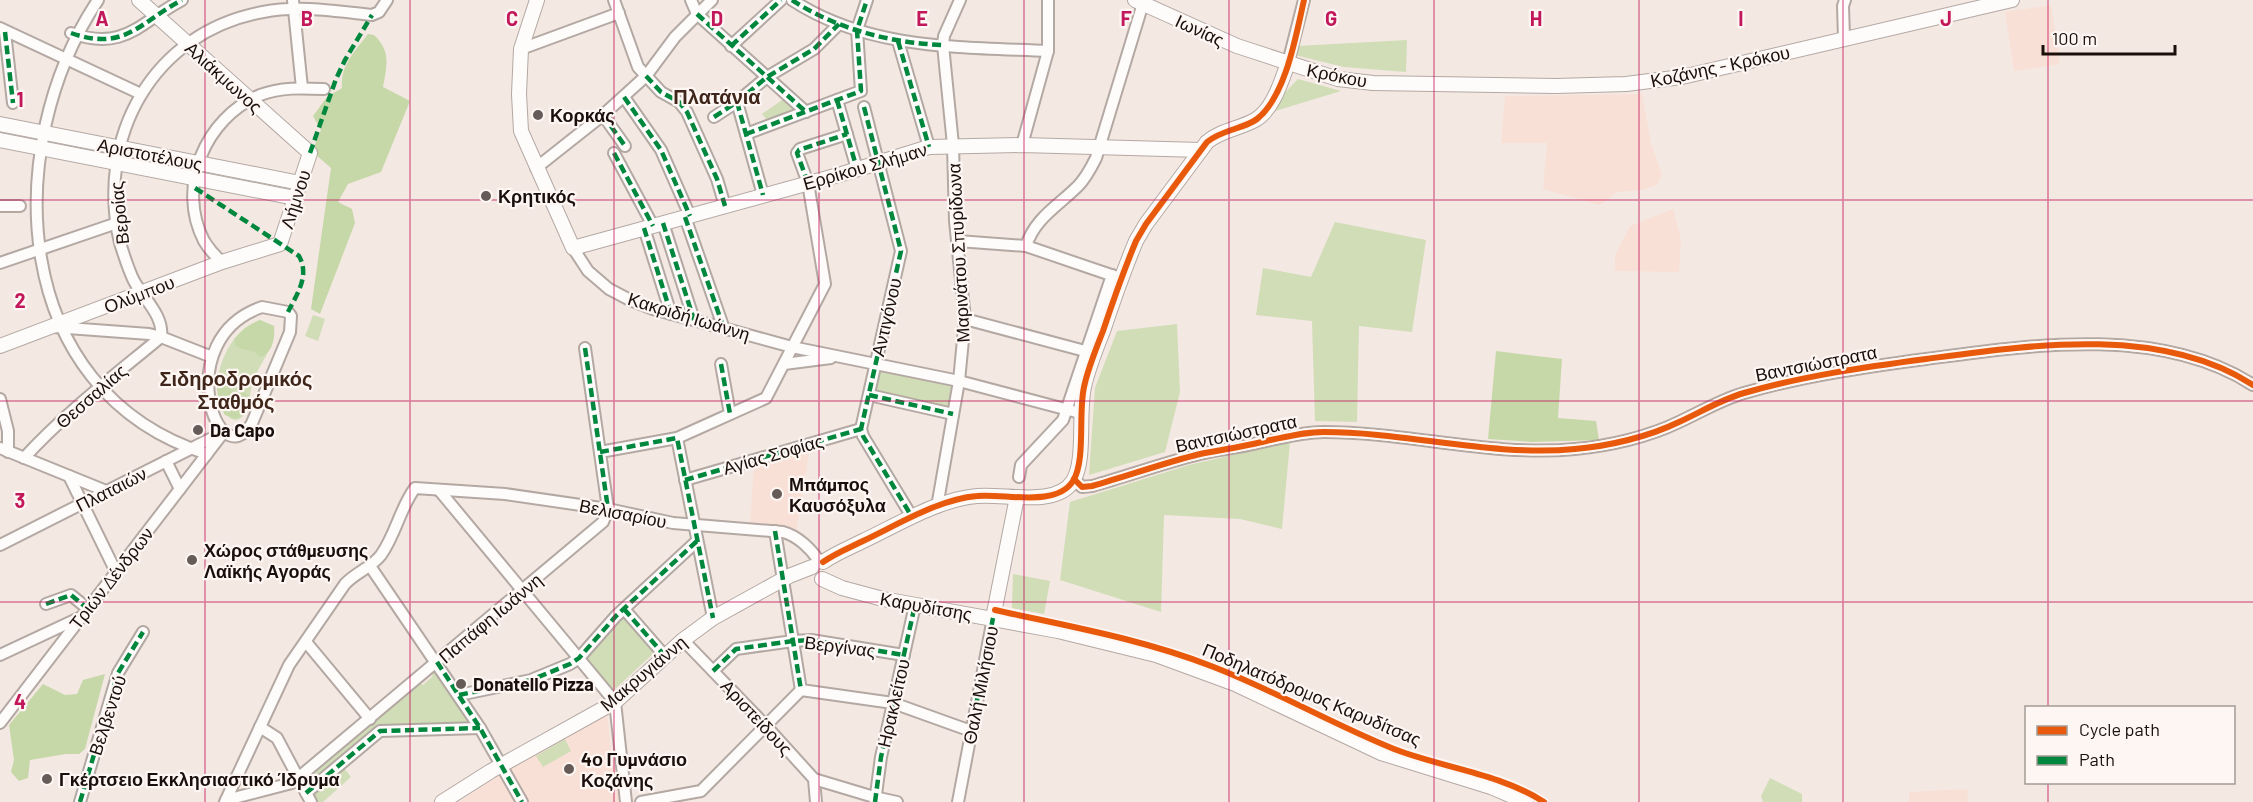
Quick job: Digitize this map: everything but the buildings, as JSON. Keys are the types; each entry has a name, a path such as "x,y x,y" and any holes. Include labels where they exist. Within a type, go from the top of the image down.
{"street":[{"path":"55,59 71,33 98,0"},
{"name":"Αλιάκμωνος","path":"139,0 310,153"},
{"path":"71,33 96,39 116,38 138,29 182,0"},
{"name":"Βεροίας","path":"161,337 162,326 141,293 126,261 117,223 114,191 118,147 141,94 158,72 187,43 217,26 245,16 294,4 372,15 379,12 387,0"},
{"name":"Κακριδή Ιωάννη","path":"537,0 521,49 519,94 521,131 573,248 588,271 609,289 630,300 671,314 723,326 792,347 959,381 1080,412"},
{"path":"614,0 638,67 661,92 679,102 687,112 717,179 725,206"},
{"path":"691,0 697,14 806,112"},
{"path":"536,168 603,115 646,76 675,37 712,0"},
{"path":"731,46 781,0"},
{"path":"792,0 839,24 898,41 1048,51"},
{"path":"746,134 861,91 857,30 867,0"},
{"name":"Μαρινάτου Σπυρίδωνα","path":"937,507 959,381 965,319 953,146 943,45 944,36 960,0"},
{"path":"1023,145 1048,51 1048,0"},
{"path":"1019,477 1021,465 1063,420 1085,351 1117,277 1146,224 1202,150 1217,134 1256,120 1280,87 1304,0"},
{"path":"1844,38 1843,6 1845,0"},
{"name":"Κοζάνης - Κρόκου","path":"1387,83 1556,86 1645,82 1717,70 1844,38 2012,0"},
{"path":"1026,246 1036,224 1086,177 1100,146 1144,1"},
{"name":"Ιωνίας","path":"1144,1 1247,42 1266,55 1288,63"},
{"path":"294,4 302,88"},
{"path":"521,49 619,13"},
{"path":"714,117 737,102 767,77 814,49 839,24"},
{"path":"2,31 55,59 141,94"},
{"path":"2,31 13,103"},
{"path":"898,41 929,147"},
{"name":"Κρόκου","path":"1288,63 1338,79 1387,83"},
{"path":"222,262 205,243 197,221 194,198 199,163 210,135 220,123 250,100 274,91 302,88 324,89"},
{"path":"624,97 661,150 687,216 723,326"},
{"path":"837,100 857,169"},
{"path":"737,102 763,195"},
{"name":"Αντιγόνου","path":"861,429 901,251 864,107"},
{"path":"603,115 625,146"},
{"name":"Αριστοτέλους","path":"0,124 29,125 118,147 300,183"},
{"path":"25,149 29,125"},
{"path":"600,452 677,438 766,398 825,284 808,183 797,153 799,150 847,134"},
{"name":"Αριστοτέλους","path":"0,140 25,149 116,162 295,198"},
{"name":"Ερρίκου Σλήμαν","path":"573,248 929,147 1023,145 1202,150"},
{"name":"Λήμνου","path":"280,244 310,153"},
{"path":"614,153 653,226 694,320"},
{"path":"0,206 20,207"},
{"path":"0,263 27,258 117,223"},
{"path":"653,226 671,314"},
{"path":"958,241 1026,246 1117,277"},
{"path":"24,243 27,258"},
{"name":"Ολύμπου","path":"0,346 222,262 280,244"},
{"path":"1074,479 1080,454 1080,412 1090,367 1117,277"},
{"name":"Πλαταιών","path":"0,545 223,433 234,437 248,429 290,332 291,316 288,312 271,307 252,310 242,316 225,333 212,357"},
{"path":"45,312 51,327 99,388 138,421 191,449 207,454"},
{"path":"965,319 1085,351"},
{"path":"51,327 133,332 161,337 212,357 208,378 208,396 213,416 223,433"},
{"name":"Θεσσαλίας","path":"24,458 99,388 161,337"},
{"name":"Βαντσιώστρατα","path":"1074,479 1082,486 1092,486 1203,453 1320,432 1367,434 1487,447 1575,449 1650,433 1679,422 1715,402 1780,384 1853,369 2051,345 2154,349 2189,356 2222,367 2253,385"},
{"path":"585,348 608,508"},
{"path":"784,364 841,356"},
{"path":"721,364 730,414"},
{"path":"869,395 953,414"},
{"path":"0,399 8,431 4,450 106,491"},
{"path":"861,429 912,517"},
{"name":"Αγίας Σοφίας","path":"685,480 861,429"},
{"name":"Τριών Δένδρων","path":"0,723 223,433"},
{"path":"677,438 713,618"},
{"path":"166,462 180,489"},
{"path":"69,476 116,572"},
{"name":"Μακρυγιάννη","path":"442,802 502,765 615,702 683,640 713,618 789,576 822,569 861,542 937,507 975,496 1040,497 1068,488 1074,479"},
{"name":"Βελισαρίου","path":"370,566 389,541 415,488 505,494 608,508 657,520 775,531 790,534 802,542 822,569"},
{"path":"439,490 615,702 626,802"},
{"name":"Θαλή Μιλήσιου","path":"958,802 1017,497"},
{"name":"Παπάφη Ιωάννη","path":"226,801 292,783 598,527 606,516 608,508"},
{"path":"775,531 801,690"},
{"path":"459,695 538,678 579,658 624,609 698,541"},
{"path":"226,801 289,666 345,584 353,575 370,566 459,695 522,802"},
{"name":"Καρυδίτσης","path":"822,569 851,585 860,593 1058,632 1175,661 1276,703 1381,753 1491,787 1526,802"},
{"path":"0,655 84,613 71,595 46,604"},
{"name":"Ηρακλείτου","path":"874,800 915,605"},
{"path":"624,609 665,656"},
{"name":"Βελβεντού","path":"80,802 118,673 143,633"},
{"name":"Αριστείδους","path":"683,640 814,779"},
{"name":"Βεργίνας","path":"713,671 736,649 793,641 812,640 904,655"},
{"path":"306,642 370,719"},
{"path":"801,690 893,703 971,731"},
{"path":"641,802 701,797 801,690"},
{"path":"260,727 277,738 309,798 380,731 480,728"},
{"path":"816,802 814,779 874,800 897,802"}],"shaded area":[{"path":"2051,5 2060,64 2014,71 2005,12"},
{"path":"1642,94 1651,143 1662,174 1657,185 1642,190 1617,192 1600,205 1543,189 1547,143 1501,143 1505,96"},
{"path":"1673,209 1681,240 1679,272 1615,271 1615,255 1630,226"},
{"name":"Μπάμπος Καυσόξυλα","path":"810,449 796,532 774,525 750,524 754,465"},
{"path":"607,714 613,765 617,765 622,802 526,802 508,770"},
{"path":"502,774 517,802 459,802 489,782"},
{"path":"1967,789 1968,802 1909,802 1909,792"}],"green space":[{"path":"368,34 374,35 385,53 383,87 410,101 381,172 348,184 338,202 352,209 355,223 320,314 311,309 331,168 316,155 313,149 321,130 313,116 327,97 342,88 346,66"},
{"path":"1407,40 1406,72 1344,67 1295,55 1297,46"},
{"path":"1298,79 1341,91 1272,112 1279,99"},
{"path":"785,98 798,111 768,121 762,114"},
{"path":"1335,222 1426,240 1412,332 1359,326 1357,422 1315,421 1312,321 1256,315 1263,268 1311,277"},
{"path":"313,315 325,319 318,341 305,336"},
{"path":"260,320 274,326 272,342 255,377 246,412 237,420 232,419 224,412 219,401 218,384 222,362 233,340 241,331"},
{"path":"260,320 274,326 271,348 261,357 253,351 236,346 234,339 245,328"},
{"path":"1177,324 1180,392 1165,452 1089,475 1095,388 1117,331"},
{"path":"1496,351 1562,359 1558,418 1596,421 1599,440 1532,442 1488,439"},
{"path":"878,369 954,386 948,409 873,392"},
{"path":"222,377 226,379 233,396 244,392 250,398 246,411 237,419 225,415 221,407 217,384 218,379"},
{"path":"1290,442 1282,529 1240,519 1164,515 1161,612 1060,580 1070,502 1189,465"},
{"path":"1013,574 1050,581 1044,614 1012,608"},
{"path":"624,614 656,651 612,692 583,658"},
{"path":"435,670 472,724 389,725 380,728 308,787 304,779 420,682 423,685 433,676 431,673"},
{"path":"105,674 85,749 79,754 30,760 28,778 19,781 11,772 14,760 9,725 43,684 65,695 77,694 83,680"},
{"path":"565,739 571,751 543,767 536,756"},
{"path":"343,767 351,777 323,802 317,802 313,794"},
{"path":"1770,778 1802,794 1802,802 1763,802 1761,796"}],"marked path":[{"path":"71,33 90,38 119,37 143,25 182,0"},
{"path":"731,46 781,0"},
{"path":"792,0 827,19 864,33 923,44 943,45"},
{"path":"746,134 861,91 857,30 867,0"},
{"path":"697,14 806,112"},
{"path":"310,153 336,79 372,15"},
{"path":"714,117 737,102 767,77 814,49 839,24"},
{"path":"5,32 13,103"},
{"path":"898,41 929,147"},
{"path":"646,76 661,92 679,102 687,112 717,179 725,206"},
{"path":"624,97 661,150 690,216"},
{"path":"837,100 857,169"},
{"path":"737,102 763,195"},
{"path":"864,107 901,251 861,429 912,517"},
{"path":"603,115 625,146"},
{"path":"808,183 797,153 799,150 847,134"},
{"path":"614,153 653,226"},
{"path":"195,188 299,256 303,278 288,312"},
{"path":"685,217 723,326"},
{"path":"663,223 694,320"},
{"path":"644,228 671,314"},
{"path":"585,348 608,509"},
{"path":"721,364 730,414"},
{"path":"869,395 953,414"},
{"path":"685,480 861,429"},
{"path":"600,452 677,438 713,618"},
{"path":"775,531 801,690"},
{"path":"459,695 531,680 570,664 579,658 616,616 697,541"},
{"path":"46,604 71,595 88,609"},
{"path":"875,802 881,757 915,605"},
{"path":"624,609 665,656"},
{"path":"971,731 993,618"},
{"path":"80,802 118,673 143,632"},
{"path":"713,671 736,649 793,641 811,640 904,655"},
{"path":"437,662 480,728 522,802"},
{"path":"306,793 380,731 480,728"}],"cycle path":[{"path":"823,562 933,507 948,502 977,496 1042,497 1065,489 1073,481 1081,449 1082,398 1086,380 1136,241 1207,142 1220,134 1252,122 1267,109 1283,80 1304,0"},
{"path":"1074,479 1082,487 1092,486 1200,454 1315,432 1355,433 1512,450 1544,451 1588,448 1654,432 1735,396 1766,387 1903,362 2051,345 2094,344 2136,347 2177,354 2217,366 2253,385"},
{"name":"Ποδηλατόδρομος Καρυδίτσας","path":"995,610 1104,634 1185,656 1257,686 1394,749 1490,777 1527,792 1544,802"}],"place":[{"name":"Κορκάς","path":"538,115"},
{"name":"Κρητικός","path":"486,196"},
{"name":"Da Capo","path":"198,430"},
{"name":"Μπάμπος Καυσόξυλα","path":"777,494"},
{"name":"Χώρος στάθμευσης Λαϊκής Αγοράς","path":"192,560"},
{"name":"Donatello Pizza","path":"461,684"},
{"name":"4ο Γυμνάσιο Κοζάνης","path":"569,769"},
{"name":"Γκέρτσειο Εκκλησιαστικό Ίδρυμα","path":"47,779"}],"district":[{"name":"Πλατάνια","path":"717,96"},
{"name":"Σιδηροδρομικός Σταθμός","path":"236,390"}]}
